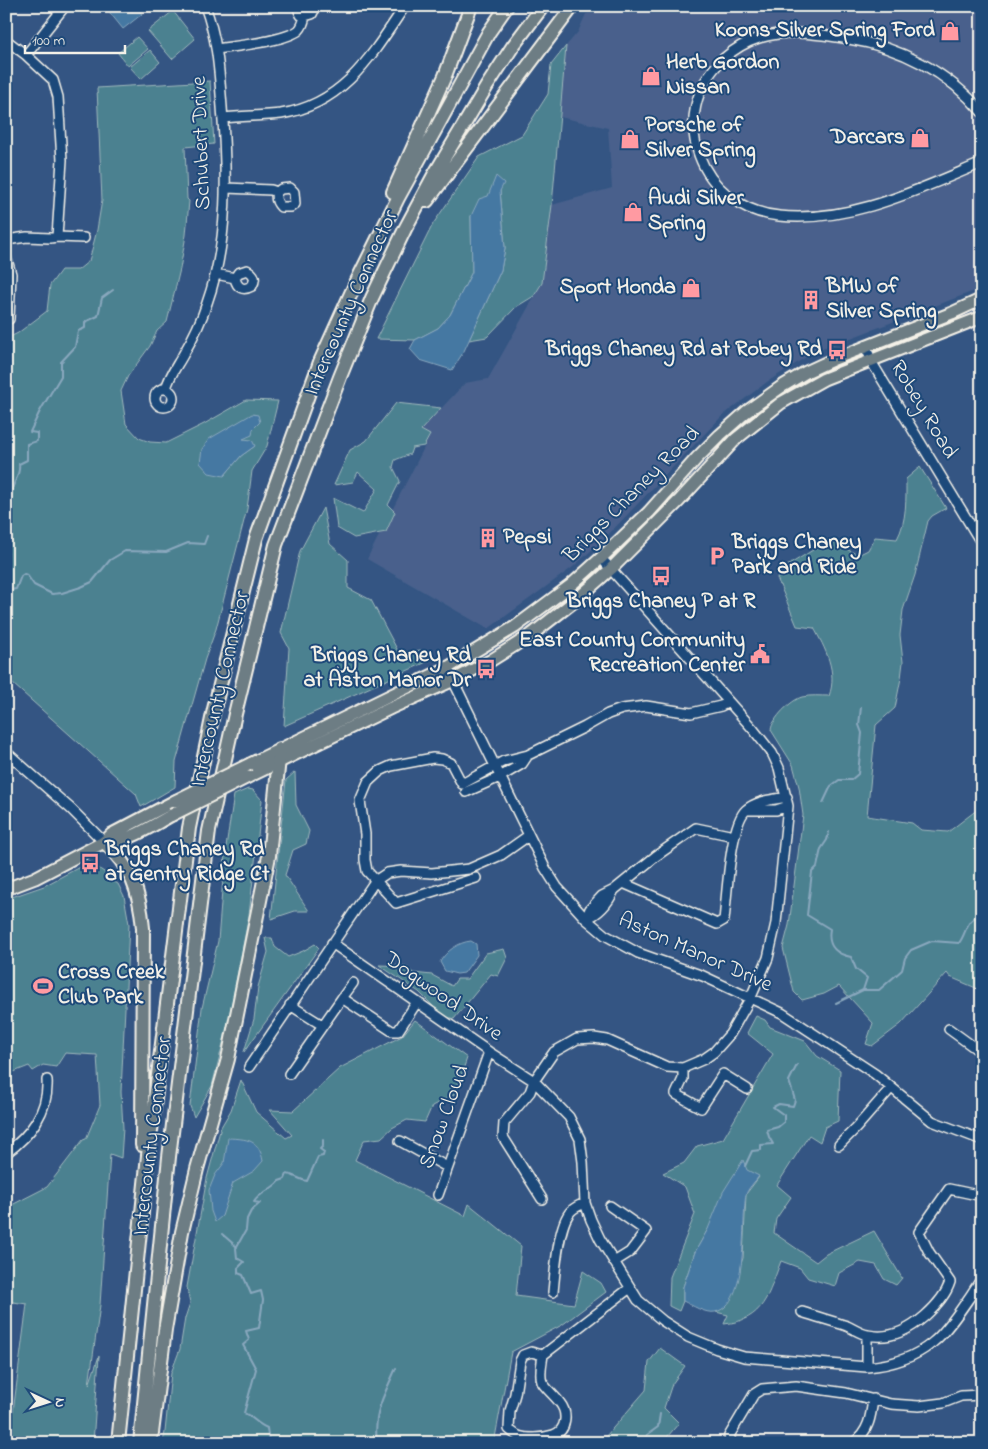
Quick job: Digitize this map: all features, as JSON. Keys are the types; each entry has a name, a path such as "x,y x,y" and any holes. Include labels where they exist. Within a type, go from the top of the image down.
{"highway":[{"path":"353,289 393,190 445,76 463,32 471,6"},
{"name":"Intercounty Connector","path":"118,1443 142,1215 188,828 214,709 256,539 320,362 353,289 398,198 489,32 507,6"},
{"name":"Intercounty Connector","path":"140,1443 169,1158 209,831 276,545 343,368 372,298 405,229 438,168 478,101 513,46 543,6"},
{"path":"405,229 573,6"},
{"path":"556,29 578,6"},
{"path":"146,1443 152,1433 182,1232 228,1059 247,973 269,856 280,756"},
{"path":"104,842 117,853 127,867 141,905 143,928 142,1215"}],"main road":[{"name":"Briggs Chaney Road","path":"104,842 115,842 126,838 248,777 280,756 447,668 515,627 570,586 649,512 697,458 746,412 781,387 806,372 865,346 952,313 982,299"},
{"name":"Briggs Chaney Road","path":"6,888 35,878 104,842 112,834 250,764 280,756 454,680 490,661 531,634 576,600 611,569 679,501 736,439 782,403 824,379 982,317"}],"street":[{"path":"26,55 65,6"},
{"name":"Schubert Drive","path":"166,389 170,377 196,331 208,302 216,274 223,229 226,188 223,118 217,49 205,6"},
{"path":"297,6 301,15 305,16 312,14 316,6"},
{"path":"223,118 281,114 320,102 344,86 360,70 404,6"},
{"path":"217,49 286,36 298,31 303,25 305,16"},
{"path":"982,112 958,88 932,68 902,54 861,41 824,35 775,34 757,38 731,52 715,66 706,79 700,93 694,116 693,132 696,149 709,177 722,190 736,203 753,210 781,216 822,215 892,201 982,163"},
{"path":"6,40 26,55 53,80 58,97 62,160 57,237"},
{"path":"226,188 277,192"},
{"path":"6,240 27,237 84,238"},
{"path":"6,256 12,274 10,319"},
{"path":"216,274 235,278"},
{"name":"Robey Road","path":"865,346 870,360 982,544"},
{"path":"542,1199 503,1137 504,1122 530,1092 534,1081 554,1052 576,1039 594,1038 607,1040 668,1067 683,1068 704,1059 714,1052 730,1034 768,958 776,923 788,802 779,768 772,754 753,729 601,558"},
{"name":"Aston Manor Drive","path":"447,668 528,836 557,887 586,919 605,935 638,952 703,976 782,1013 876,1074 932,1121 982,1140"},
{"path":"705,709 721,693"},
{"path":"464,788 495,766 528,754 608,714 622,709 646,706 691,713 729,702"},
{"path":"6,752 71,809 104,842"},
{"path":"464,788 500,777 522,764 528,754"},
{"path":"464,788 451,763 442,759 433,758 391,766 380,771 368,782 360,801 365,834 366,860 368,871 396,903 476,878"},
{"path":"623,883 717,924 724,920 734,836 739,821 747,810 776,810 788,802"},
{"path":"586,919 597,915 614,890 656,856 696,828 734,836"},
{"path":"249,1067 375,881 387,873 401,871 432,873 469,869 502,855 528,836"},
{"name":"Dogwood Drive","path":"332,943 534,1081 569,1117 580,1139 585,1203 600,1239 638,1300 663,1321 688,1336 716,1349 744,1357 867,1367 896,1362 921,1351 934,1342 954,1318 982,1278"},
{"path":"289,1074 353,983"},
{"path":"342,998 392,1031 398,1031 417,1002"},
{"path":"290,1005 322,1025"},
{"path":"949,1029 982,1053"},
{"name":"Snow Cloud","path":"438,1195 489,1052"},
{"path":"683,1068 683,1079 676,1094 700,1108 723,1074 747,1089"},
{"path":"6,1153 20,1143 34,1126 47,1096 47,1080"},
{"path":"839,1145 892,1088"},
{"path":"400,1141 447,1167"},
{"path":"802,1312 867,1335 880,1337 899,1334 914,1325 932,1309 948,1289 950,1282 929,1252 919,1232 949,1189 982,1196"},
{"path":"553,1292 559,1246 565,1220 570,1212 585,1203"},
{"path":"610,1206 646,1231 630,1252 614,1262"},
{"path":"544,1355 532,1352 523,1355 520,1360 515,1394 510,1411 509,1429 516,1436 541,1438 555,1435 562,1430 565,1422 565,1412 561,1404 542,1382 541,1369 544,1355 630,1288"},
{"path":"867,1335 867,1367"},
{"path":"721,1443 731,1439 754,1394 762,1389 796,1386 846,1393 891,1404 919,1406 943,1403 961,1396 982,1395"},
{"path":"853,1443 860,1438 870,1422 873,1399"}],"shaded area":[{"path":"108,6 127,6 132,12 137,8 142,14 123,29 106,8"},
{"path":"603,6 982,6 982,288 814,352 767,382 722,416 605,538 573,567 488,629 367,559 430,436 421,430 465,383 488,379 542,283 552,205 612,188 608,128 560,117 566,46 578,32 586,14"},
{"path":"496,176 504,183 500,191 505,248 501,270 464,351 452,370 420,360 410,349 415,340 438,328 450,315 472,272 471,216 479,199 488,196"},
{"path":"252,414 258,415 260,422 253,429 252,435 243,439 252,440 255,446 241,456 224,476 209,473 200,463 202,449 209,439"},
{"path":"471,941 476,944 477,955 464,973 457,974 445,971 440,962 446,954 458,945"},
{"path":"228,1138 246,1140 255,1144 259,1148 263,1161 254,1171 233,1183 222,1216 215,1222 211,1211 209,1190 215,1175 224,1163"},
{"path":"743,1160 747,1170 759,1176 746,1195 739,1278 734,1294 726,1306 715,1312 707,1312 683,1301 683,1287 695,1252 708,1229 723,1192"}],"green space":[{"path":"173,11 195,39 172,59 148,31"},
{"path":"137,37 148,49 128,66 118,53"},
{"path":"566,46 552,205 542,283 534,296 516,307 487,337 469,340 501,270 505,248 500,190 488,196 471,216 472,272 450,315 438,328 415,340 376,339 433,224 479,157 522,135 548,94 551,65"},
{"path":"150,50 160,62 141,79 130,67"},
{"path":"210,81 214,144 185,147 187,199 189,201 180,269 167,322 157,331 150,346 128,376 121,391 126,424 139,438 150,442 166,443 246,400 278,401 267,446 252,471 247,509 216,629 205,659 176,762 175,787 141,807 136,794 13,684 6,685 6,339 18,333 47,311 50,285 61,270 78,270 89,261 102,200 97,88","holes":["252,415 242,439 255,446 241,456 224,476 242,421"]},
{"path":"396,403 441,408 421,430 430,435 424,446 412,448 410,454 395,460 393,467 400,481 388,505 395,512 386,532 354,538 337,528 333,498 363,513 377,489 358,472 353,482 334,485 350,450 366,441"},
{"path":"920,467 946,508 932,516 928,521 915,575 903,610 900,635 903,662 901,678 895,708 876,725 867,816 912,823 921,830 948,832 982,806 982,982 976,988 950,977 947,973 901,1024 872,1046 866,1044 873,1023 839,986 824,994 802,1000 794,992 783,948 789,925 803,815 799,787 793,765 771,730 778,716 798,699 808,696 829,696 832,678 829,660 814,628 797,626 777,578 787,566 829,540 858,555 868,550 875,537 897,539 903,525 906,479"},
{"path":"323,508 330,544 348,560 348,588 371,600 399,653 421,650 431,660 284,726 289,648 281,633 300,551"},
{"path":"295,772 296,805 309,831 306,844 293,850 285,875 309,911 295,911 271,919 286,780"},
{"path":"248,789 253,790 262,800 249,915 227,1028 212,1086 194,1117 190,1106 202,1008 218,941 225,853 234,795"},
{"path":"89,862 110,876 110,879 118,884 124,896 129,924 121,1092 123,1128 121,1158 110,1154 100,1305 89,1385 99,1356 93,1443 9,1443 27,1304 6,1301 6,1208 47,1187 83,1140 86,1139 100,1105 97,1055 65,1053 56,1067 43,1065 33,1071 29,1066 6,1075 6,899 44,886"},
{"path":"265,938 272,938 275,947 288,957 315,944 319,948 244,1052 254,1019 258,987 268,952"},
{"path":"504,949 507,958 498,976 491,974 454,1019 443,1016 419,992 379,965 406,966 413,973 432,975 452,986 457,979 467,979 486,953"},
{"path":"756,1016 765,1020 770,1027 805,1041 817,1056 840,1070 838,1121 825,1127 820,1142 809,1135 777,1185 791,1197 776,1219 774,1233 816,1262 826,1254 874,1231 902,1278 896,1285 884,1279 876,1265 860,1262 839,1273 835,1286 808,1278 800,1268 781,1261 768,1294 757,1311 738,1321 724,1324 728,1315 716,1312 726,1306 743,1258 746,1194 759,1177 708,1229 695,1252 683,1287 683,1301 679,1311 669,1306 670,1277 695,1214 685,1187 663,1173 684,1163 697,1146 723,1139 773,1054 747,1033"},
{"path":"415,1020 467,1058 455,1094 432,1106 425,1122 407,1120 392,1128 381,1138 364,1140 355,1160 465,1216 469,1204 521,1246 516,1296 574,1304 583,1271 601,1283 606,1292 562,1325 511,1352 494,1443 163,1443 171,1373 180,1349 185,1318 190,1303 187,1287 207,1178 221,1127 231,1110 241,1080 256,1112 286,1138 292,1135 270,1110 293,1111 340,1068 402,1036"},
{"path":"660,1348 685,1366 672,1384 664,1408 679,1423 662,1443 600,1443 646,1390 649,1362"}],"waterway":[{"path":"6,498 11,496 11,491 19,473 19,464 27,460 27,444 37,441 37,433 30,432 61,376 61,362 75,347 78,331 85,328 85,322 98,316 102,298 113,290"},
{"path":"6,591 16,589 21,576 24,574 27,575 34,585 52,594 62,593 92,582 110,560 125,551 166,552 188,543 204,544 207,536"},
{"path":"6,554 8,553 6,564"},
{"path":"823,803 831,786 839,780 851,780 858,774 862,733 859,725 861,707"},
{"path":"829,832 827,840 821,849 817,867 812,872 807,915 830,929 829,935 833,948 841,954 851,957 856,969 867,978 863,990"},
{"path":"836,1003 863,990 879,990 902,970 905,958 911,950 932,941 959,943 970,922 982,916"},
{"path":"745,1166 752,1151 761,1150 761,1145 773,1144 767,1130 778,1127 784,1122 784,1115 773,1107 779,1104 793,1106 795,1100 789,1081 797,1065"},
{"path":"269,1443 267,1428 244,1413 256,1369 243,1345 249,1340 246,1331 259,1328 263,1300 261,1291 251,1294 243,1275 238,1273 238,1268 244,1262 237,1258 236,1248 246,1230 247,1219 251,1211 260,1203 254,1202 279,1181 285,1179 287,1174 307,1181 318,1157 323,1156 324,1152 320,1149 323,1146 323,1140"},
{"path":"222,1234 237,1247"},
{"path":"377,1443 376,1432 380,1404 396,1368"},
{"path":"644,1443 647,1435 658,1427 660,1414"}],"place":[{"name":"Koons Silver Spring Ford","path":"950,31"},
{"name":"Herb Gordon Nissan","path":"651,76"},
{"name":"Darcars","path":"920,138"},
{"name":"Porsche of Silver Spring","path":"630,139"},
{"name":"Audi Silver Spring","path":"633,212"},
{"name":"Sport Honda","path":"691,288"},
{"name":"BMW of Silver Spring","path":"811,300"},
{"name":"Briggs Chaney Rd at Robey Rd","path":"837,350"},
{"name":"Pepsi","path":"488,538"},
{"name":"Briggs Chaney Park and Ride","path":"717,556"},
{"name":"Briggs Chaney P at R","path":"661,576"},
{"name":"East County Community Recreation Center","path":"760,654"},
{"name":"Briggs Chaney Rd at Aston Manor Dr","path":"486,669"},
{"name":"Briggs Chaney Rd at Gentry Ridge Ct","path":"90,863"},
{"name":"Cross Creek Club Park","path":"43,986"}]}
